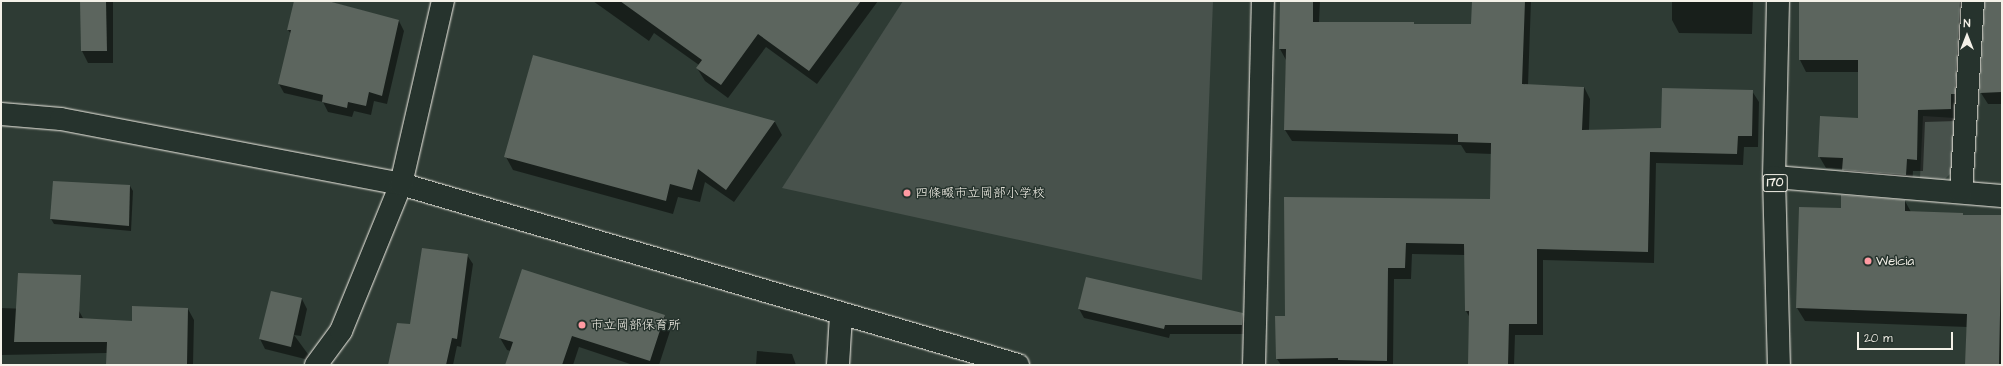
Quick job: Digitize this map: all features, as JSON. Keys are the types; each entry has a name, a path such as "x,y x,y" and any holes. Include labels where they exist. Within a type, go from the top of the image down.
{"main road":[{"path":"316,365 341,331 401,184 443,1"},
{"path":"1254,365 1263,1"},
{"name":"170","path":"1778,1 1774,177 1779,365"},
{"path":"1961,192 1973,1"},
{"path":"1,114 60,119 401,184 842,315 1018,365"},
{"path":"1774,177 2002,196"},
{"path":"838,365 842,315"}],"shaded area":[{"path":"903,1 1213,1 1202,280 782,188"},
{"path":"1923,116 1955,118 1953,171 1945,179 1920,178"}],"building":[{"path":"80,1 106,1 107,51 81,51"},
{"path":"294,1 328,1 399,20 382,96 369,92 366,106 348,102 347,108 322,102 323,95 278,84 291,30 287,30"},
{"path":"620,1 861,1 809,71 758,34 721,85 696,68 702,60"},
{"path":"1280,1 1313,1 1313,22 1414,22 1414,24 1471,24 1472,1 1525,1 1522,84 1584,87 1582,130 1661,128 1662,88 1753,90 1752,136 1738,136 1737,154 1650,152 1648,252 1537,249 1537,324 1509,324 1508,365 1468,365 1469,311 1465,311 1464,244 1406,243 1405,268 1388,268 1387,361 1338,360 1338,358 1276,359 1275,316 1285,316 1284,197 1490,199 1491,143 1458,142 1458,134 1284,130 1286,49 1279,49"},
{"path":"1799,1 1960,1 1955,94 1951,94 1951,109 1918,110 1917,160 1907,159 1906,175 1842,170 1843,158 1818,157 1820,116 1858,118 1858,60 1799,60"},
{"path":"1985,1 2002,1 2002,92 1980,93"},
{"path":"533,55 775,121 726,190 698,169 692,190 670,184 666,201 504,157"},
{"path":"53,181 130,185 129,226 50,219"},
{"path":"1841,195 1905,200 1905,211 1963,213 1963,215 2002,215 1999,365 1965,365 1967,314 1796,308 1799,207 1841,208"},
{"path":"422,248 468,254 457,339 452,338 446,365 388,365 397,323 410,324"},
{"name":"市立岡部保育所","path":"522,269 665,315 650,361 572,336 562,365 505,365 513,342 499,338"},
{"path":"18,273 81,275 79,318 132,321 132,306 188,308 187,365 106,365 107,342 14,342"},
{"path":"1086,277 1243,313 1242,325 1165,325 1164,329 1078,309"},
{"path":"271,291 302,298 291,347 259,339"}],"place":[{"name":"四條畷市立岡部小学校","path":"907,193"},
{"name":"Welcia","path":"1868,261"},
{"name":"市立岡部保育所","path":"582,325"}]}
